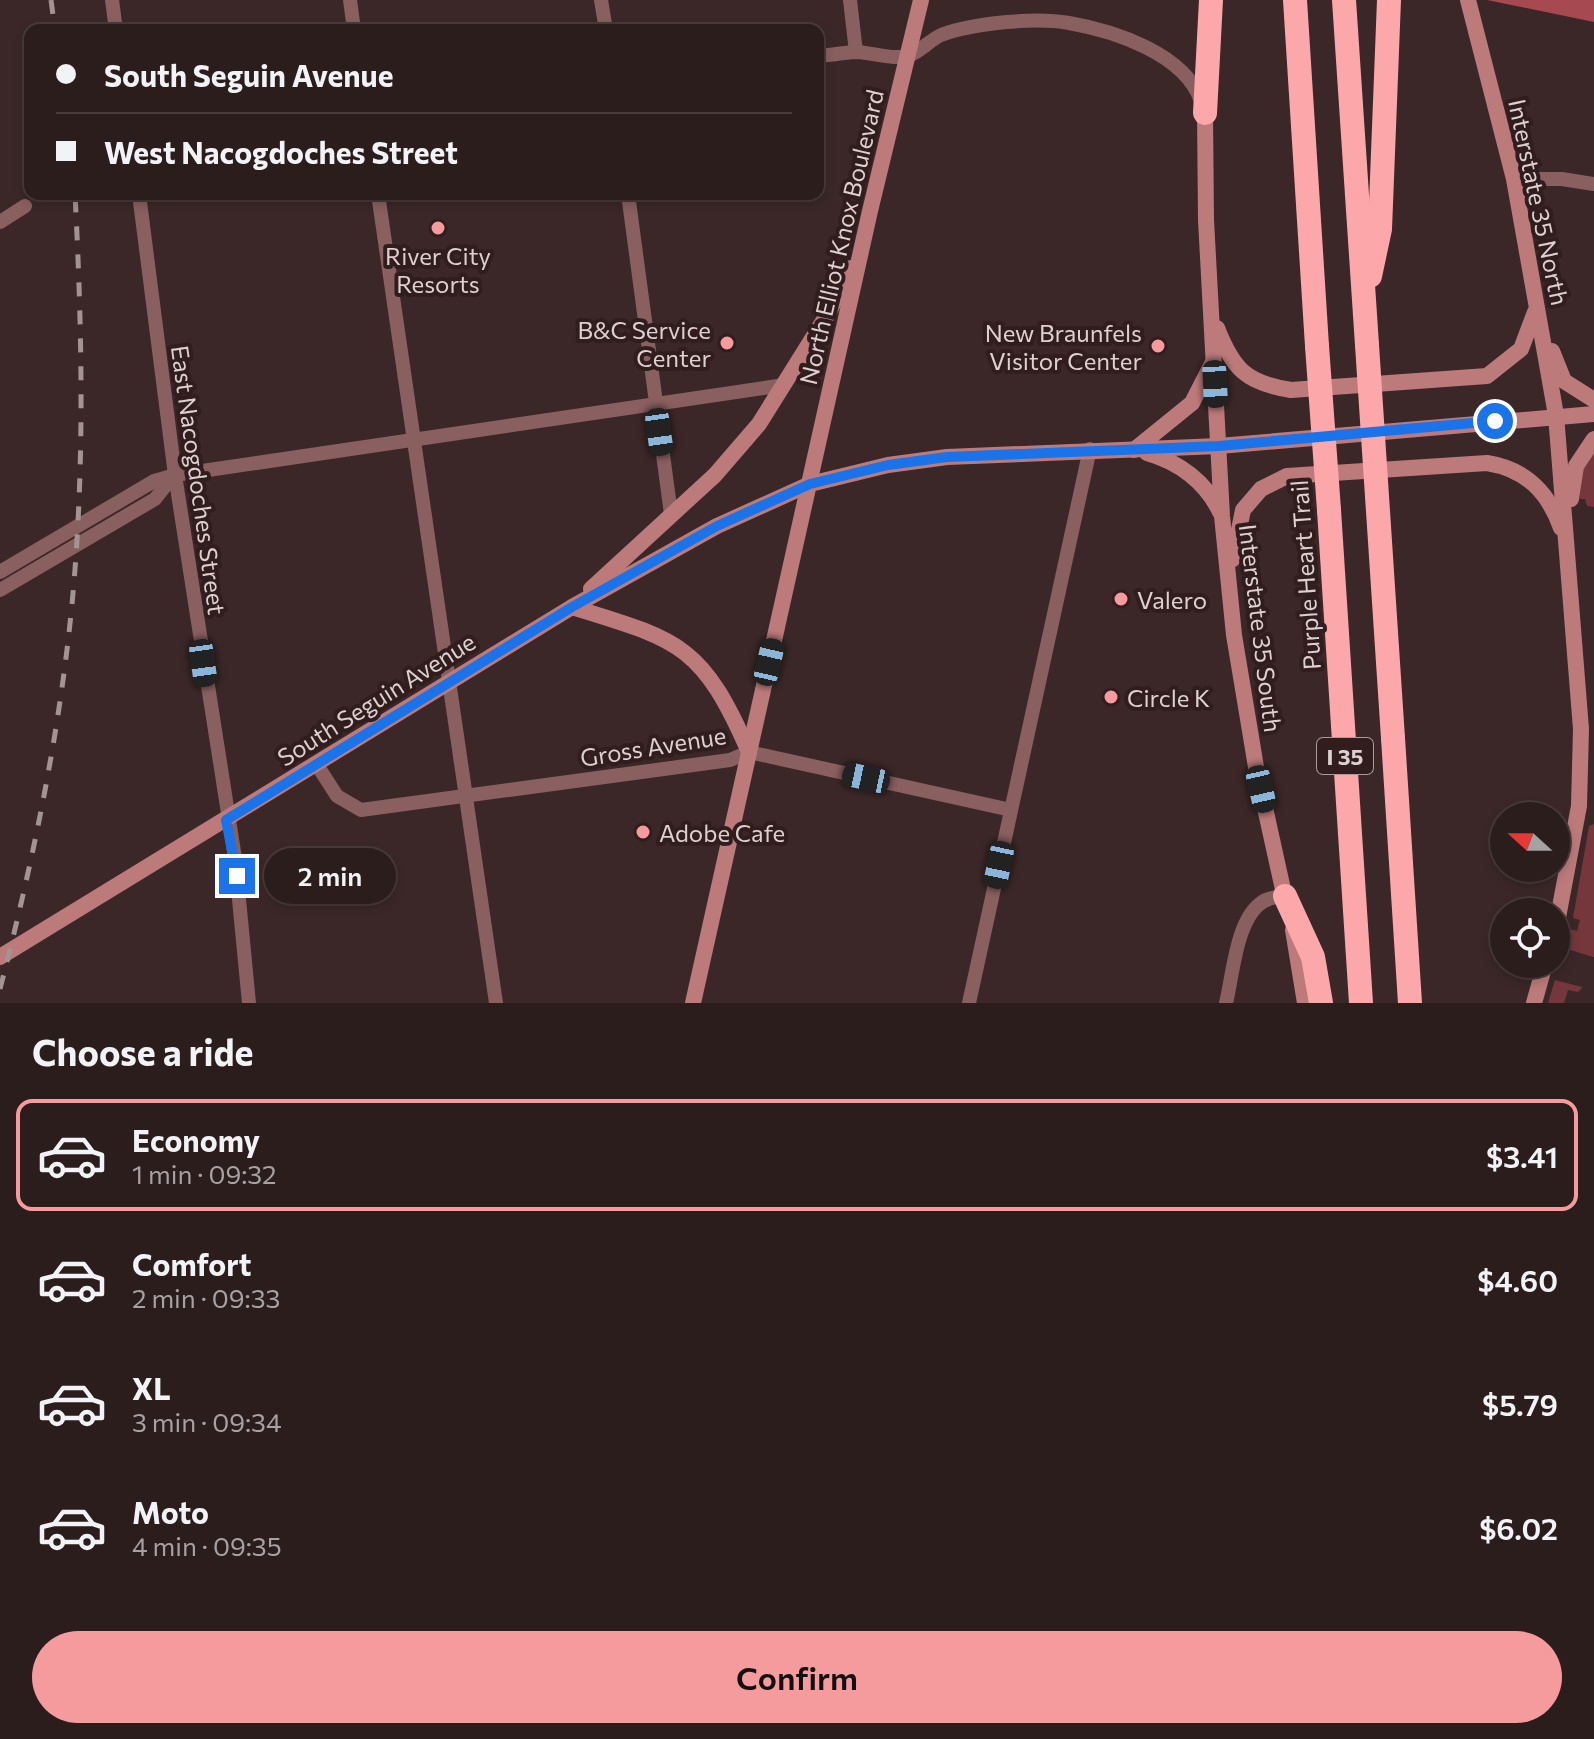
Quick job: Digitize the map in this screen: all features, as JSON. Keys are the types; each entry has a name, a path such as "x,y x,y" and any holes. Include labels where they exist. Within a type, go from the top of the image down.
{"highway":[{"path":"1205,113 1211,0"},
{"name":"Purple Heart Trail","path":"1295,0 1361,1003"},
{"name":"I 35","path":"1344,0 1410,1003"},
{"path":"1364,301 1380,229 1389,0"},
{"path":"1285,896 1313,957 1321,1003"}],"main road":[{"name":"North Elliot Knox Boulevard","path":"693,1003 921,0"},
{"name":"Interstate 35 North","path":"1468,0 1514,179 1556,415"},
{"path":"1205,113 1204,167 1219,446"},
{"path":"749,752 722,695 691,657 658,634 572,607 715,475 759,424 829,312 863,245"},
{"path":"1211,311 1237,369 1271,387 1291,390 1487,376 1521,349 1537,304"},
{"path":"1537,304 1564,381 1594,400"},
{"path":"1134,450 1192,403 1214,361"},
{"name":"South Seguin Avenue","path":"0,957 572,607 717,526 810,484 915,460 1090,449 1219,446 1594,414"},
{"path":"1556,415 1581,745 1573,852 1563,898"},
{"path":"1567,548 1573,476 1581,455 1594,439"},
{"name":"Interstate 35 South","path":"1219,446 1222,516 1246,716 1305,1003"},
{"path":"1134,450 1168,460 1192,476 1212,496 1222,516"},
{"path":"1229,584 1237,533 1243,510 1251,499 1272,483 1310,473 1487,463 1509,467 1532,480 1545,497 1557,516 1567,548"},
{"path":"1534,1003 1541,978"}],"street":[{"path":"112,0 115,24"},
{"path":"350,0 353,24"},
{"path":"601,0 605,24"},
{"path":"850,0 856,52"},
{"path":"824,55 856,52 908,56 940,36 993,24 1066,22 1109,33 1153,53 1185,73 1196,87 1205,113"},
{"path":"1514,179 1562,179 1594,184"},
{"name":"East Nacogdoches Street","path":"140,200 175,475 226,820 235,858 249,1003"},
{"path":"379,200 496,1003"},
{"path":"629,200 671,514"},
{"path":"0,222 25,206"},
{"path":"0,572 154,481 175,475 784,385"},
{"path":"969,1003 1090,449"},
{"path":"0,590 155,499 175,475"},
{"name":"Gross Avenue","path":"317,765 337,796 361,810 730,760 749,752 1011,810"},
{"path":"1226,1003 1241,939 1252,912 1267,900 1285,896"}],"shaded area":[{"path":"1487,0 1594,0 1594,22"},
{"path":"1594,453 1594,507 1587,506 1585,499 1580,499 1581,471"},
{"path":"1594,824 1594,957 1570,950 1570,929 1577,931 1580,920 1573,918 1589,826"},
{"path":"1555,980 1582,988 1578,992 1568,990 1564,1003 1548,1003"}],"railway":[{"path":"51,0 54,24"},
{"path":"0,989 39,822 59,710 73,597 81,410 75,200"}],"place":[{"name":"River City Resorts","path":"438,228"},
{"name":"B&C Service Center","path":"727,343"},
{"name":"New Braunfels Visitor Center","path":"1158,346"},
{"name":"Valero","path":"1121,599"},
{"name":"Circle K","path":"1111,697"},
{"name":"Adobe Cafe","path":"643,832"}],"route":[{"path":"237,876 226,820 572,607 717,526 810,484 888,465 947,457 1219,446 1495,421"}]}
